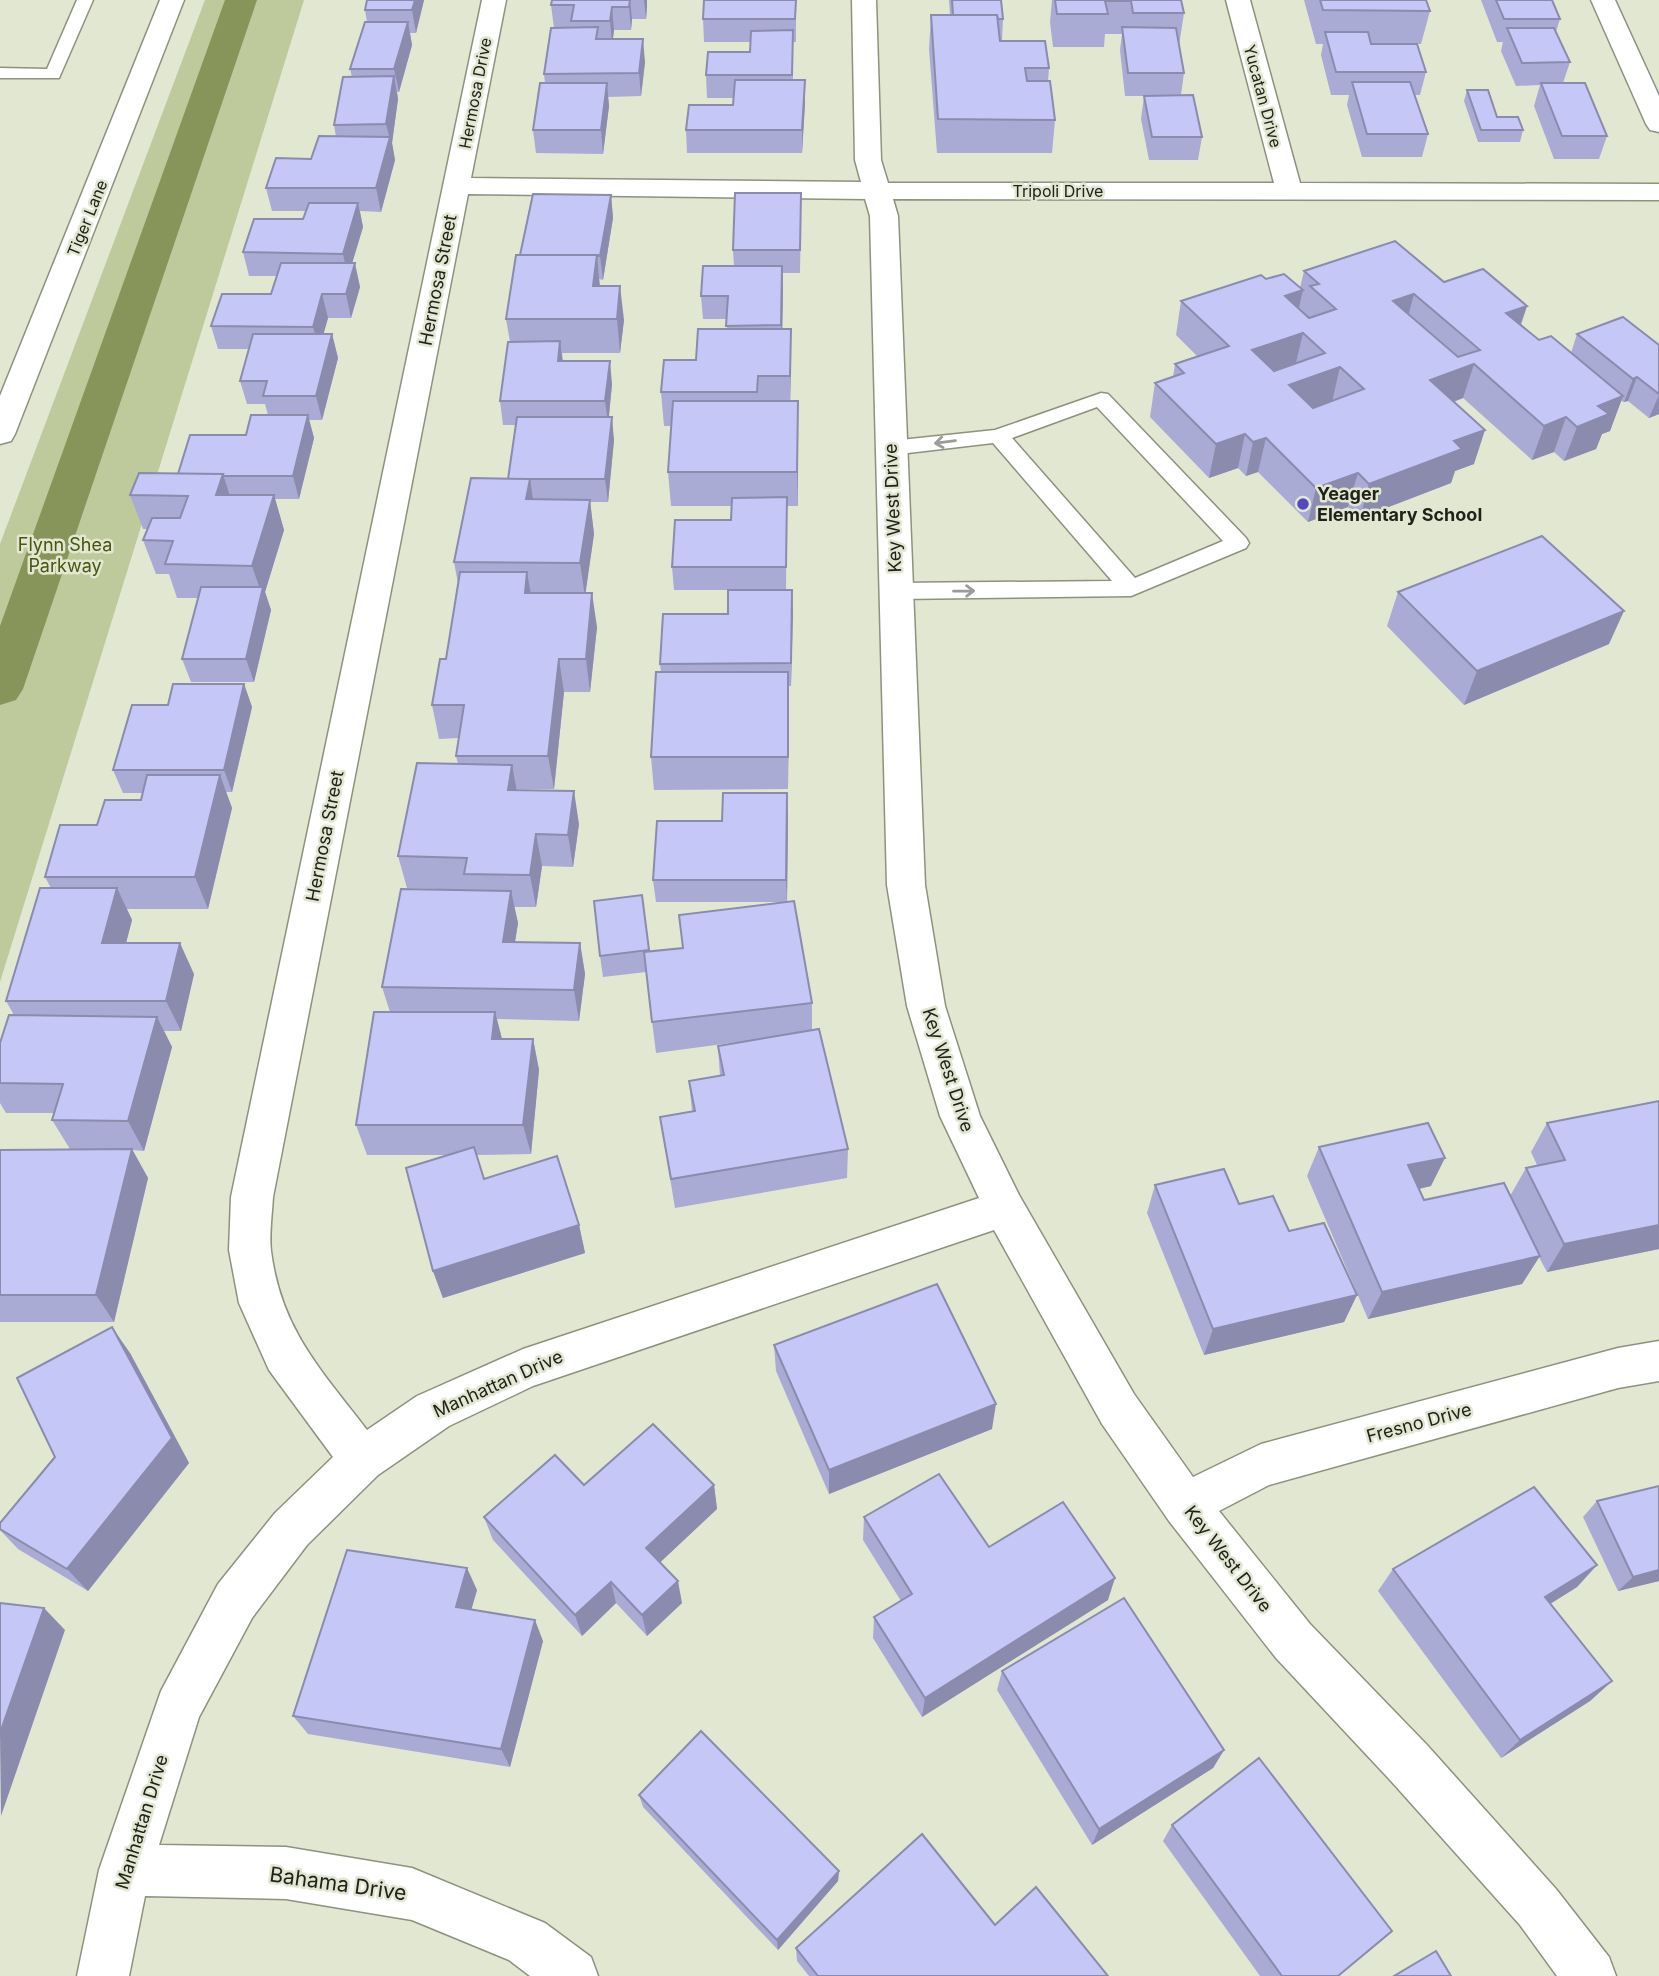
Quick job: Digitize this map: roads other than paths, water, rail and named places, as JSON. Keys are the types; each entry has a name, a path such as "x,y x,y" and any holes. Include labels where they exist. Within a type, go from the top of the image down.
{"street":[{"name":"Tiger Lane","path":"0,435 172,0"},
{"name":"Hermosa Drive","path":"457,186 494,0"},
{"name":"Key West Drive","path":"863,0 868,160 884,216 906,885 926,1006 960,1116 1004,1208 1118,1409 1185,1505 1293,1640 1409,1763 1529,1897 1590,1976"},
{"name":"Yucatan Drive","path":"1238,0 1289,191"},
{"path":"1602,0 1659,124"},
{"name":"Tripoli Drive","path":"457,186 1659,192"},
{"name":"Hermosa Street","path":"362,1460 284,1356 261,1303 250,1250 252,1197 457,186"},
{"name":"Manhattan Drive","path":"103,1976 125,1870 178,1708 235,1601 291,1530 362,1460 433,1411 523,1369 1004,1208"},
{"name":"Fresno Drive","path":"1185,1505 1261,1466 1619,1368 1659,1361"},
{"name":"Bahama Drive","path":"125,1870 286,1873 412,1894 527,1941 572,1976"}],"lane":[{"path":"0,73 53,74 85,0"},
{"path":"891,449 998,436 1101,399 1238,543 1131,588 896,591"},
{"path":"998,436 1131,588"}],"waterway":[{"path":"0,689 241,0"}],"place":[{"name":"Yeager Elementary School","path":"1303,504"}],"park label":[{"name":"Flynn Shea Parkway","path":"65,555"}]}
